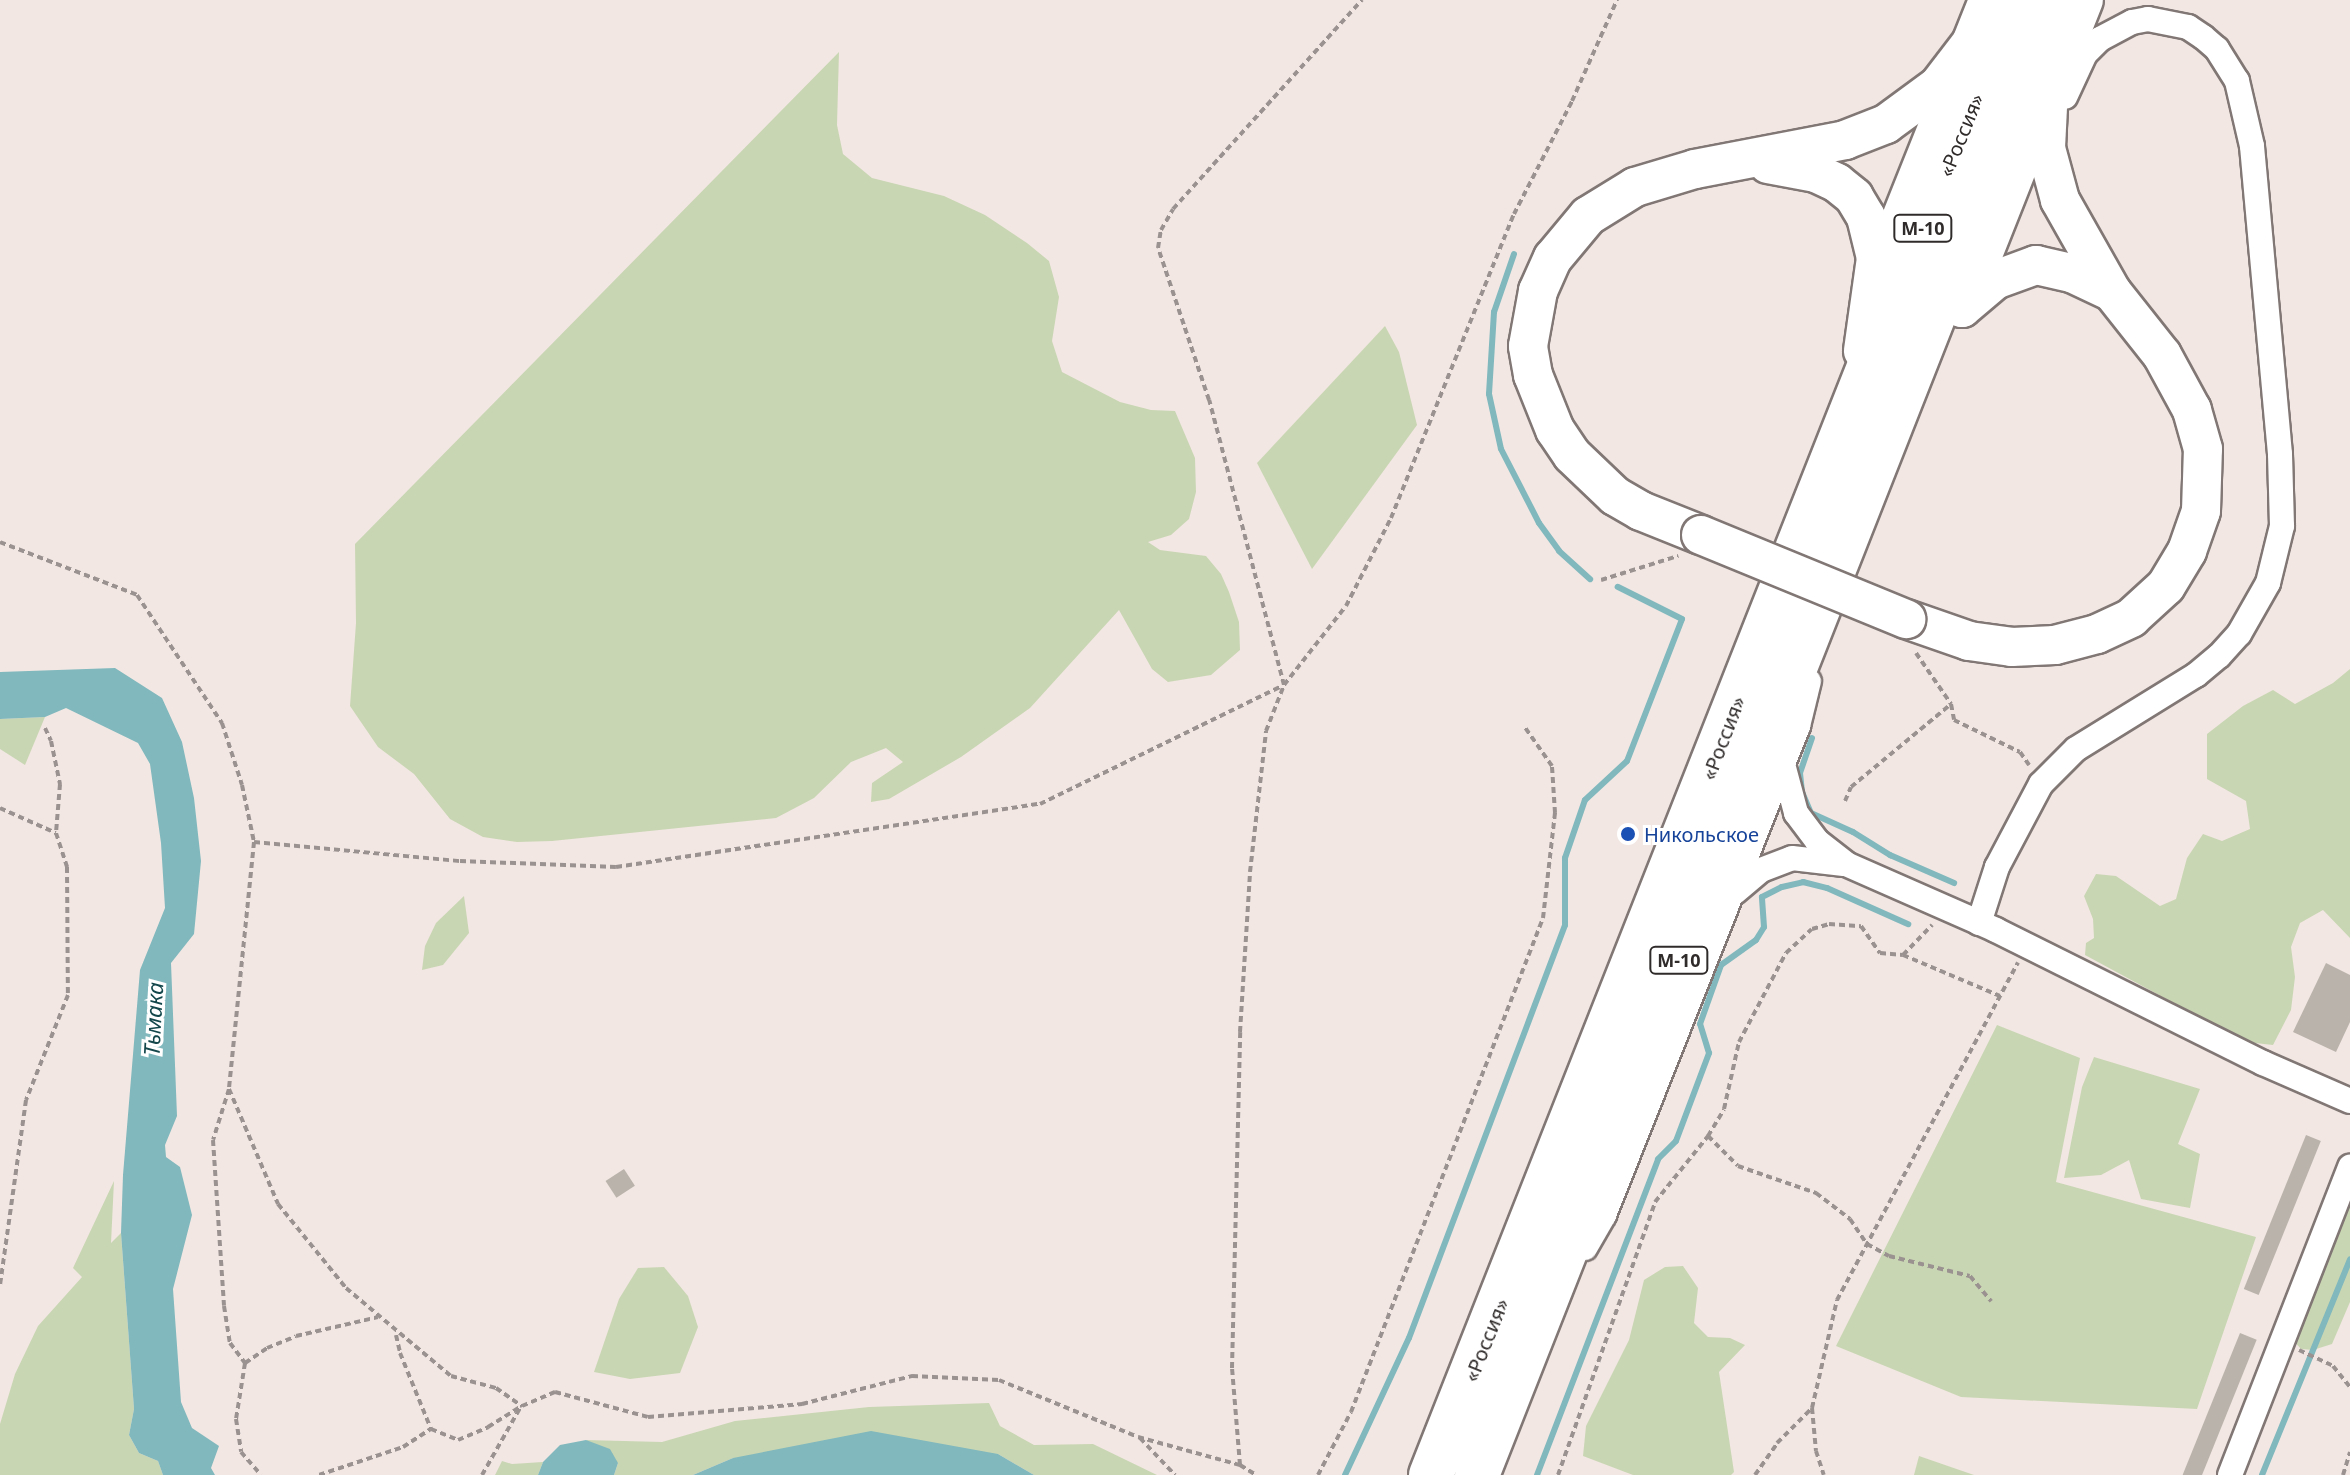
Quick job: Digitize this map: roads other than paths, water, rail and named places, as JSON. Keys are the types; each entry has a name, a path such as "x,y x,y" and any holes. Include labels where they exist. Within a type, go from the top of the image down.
{"highway":[{"name":"«Россия»","path":"1477,1475 1839,554 1865,431 2014,0"},
{"name":"«Россия»","path":"1431,1475 1865,431 2058,0"}],"main road":[{"path":"1875,283 1988,0"},
{"path":"1962,308 2084,0"},
{"path":"1971,43 1938,86 1886,124 1845,140 1670,176 1635,187 1602,205 1575,229 1553,258 1538,291 1529,327 1533,375 1542,403 1572,455 1615,496 1693,545 1911,635 1948,635 1990,645 2055,645 2097,634 2131,618 2152,601 2178,569 2195,531 2204,491 2199,429 2174,373 2112,292 2071,224 2051,175 2046,148 2049,86"},
{"path":"1750,161 1816,173 1854,197 1874,240 1875,283 1865,431"},
{"path":"1865,431 1962,308 1995,280 2036,265 2072,273 2112,292"}],"street":[{"path":"1979,923 1997,867 2041,784 2076,749 2196,675 2239,634 2255,610 2272,569 2282,526 2252,146 2244,103 2228,63 2203,37 2167,21 2148,19 2115,29 2085,54 2072,78 2046,148"},
{"path":"1519,1367 1604,1215 1798,726 1839,554"},
{"path":"1783,764 1796,813 1817,841 1846,864 1979,923 2263,1063 2350,1101"},
{"path":"1730,897 1761,870 1792,858 1846,864"},
{"path":"2230,1475 2350,1167"}],"water":[{"name":"Тьмака","path":"115,668 162,698 182,742 194,798 201,861 194,934 171,963 177,1116 165,1145 166,1157 180,1167 192,1215 173,1289 181,1402 192,1428 219,1446 211,1468 215,1475 163,1475 158,1461 139,1453 129,1435 134,1409 121,1233 123,1175 140,970 165,908 161,843 150,764 138,743 66,708 45,717 0,719 0,672"},
{"path":"871,1431 998,1454 1034,1475 693,1475 733,1458"},
{"path":"586,1440 610,1449 618,1463 614,1475 538,1475 543,1462 560,1445"}],"waterway":[{"path":"1514,254 1494,312 1489,394 1501,449 1539,523 1559,551 1590,579"},
{"path":"1345,1475 1409,1338 1565,925 1565,858 1585,800 1627,761 1682,619 1618,587"},
{"path":"1812,738 1800,773 1802,792 1811,813 1853,832 1890,855 1954,883"},
{"path":"1537,1475 1658,1159 1676,1141 1709,1053 1700,1024 1721,965 1756,940 1764,927 1762,897 1782,887 1803,882 1827,888 1908,924"},
{"path":"2262,1475 2350,1259"}],"place":[{"name":"Никольское","path":"1628,834"}]}
